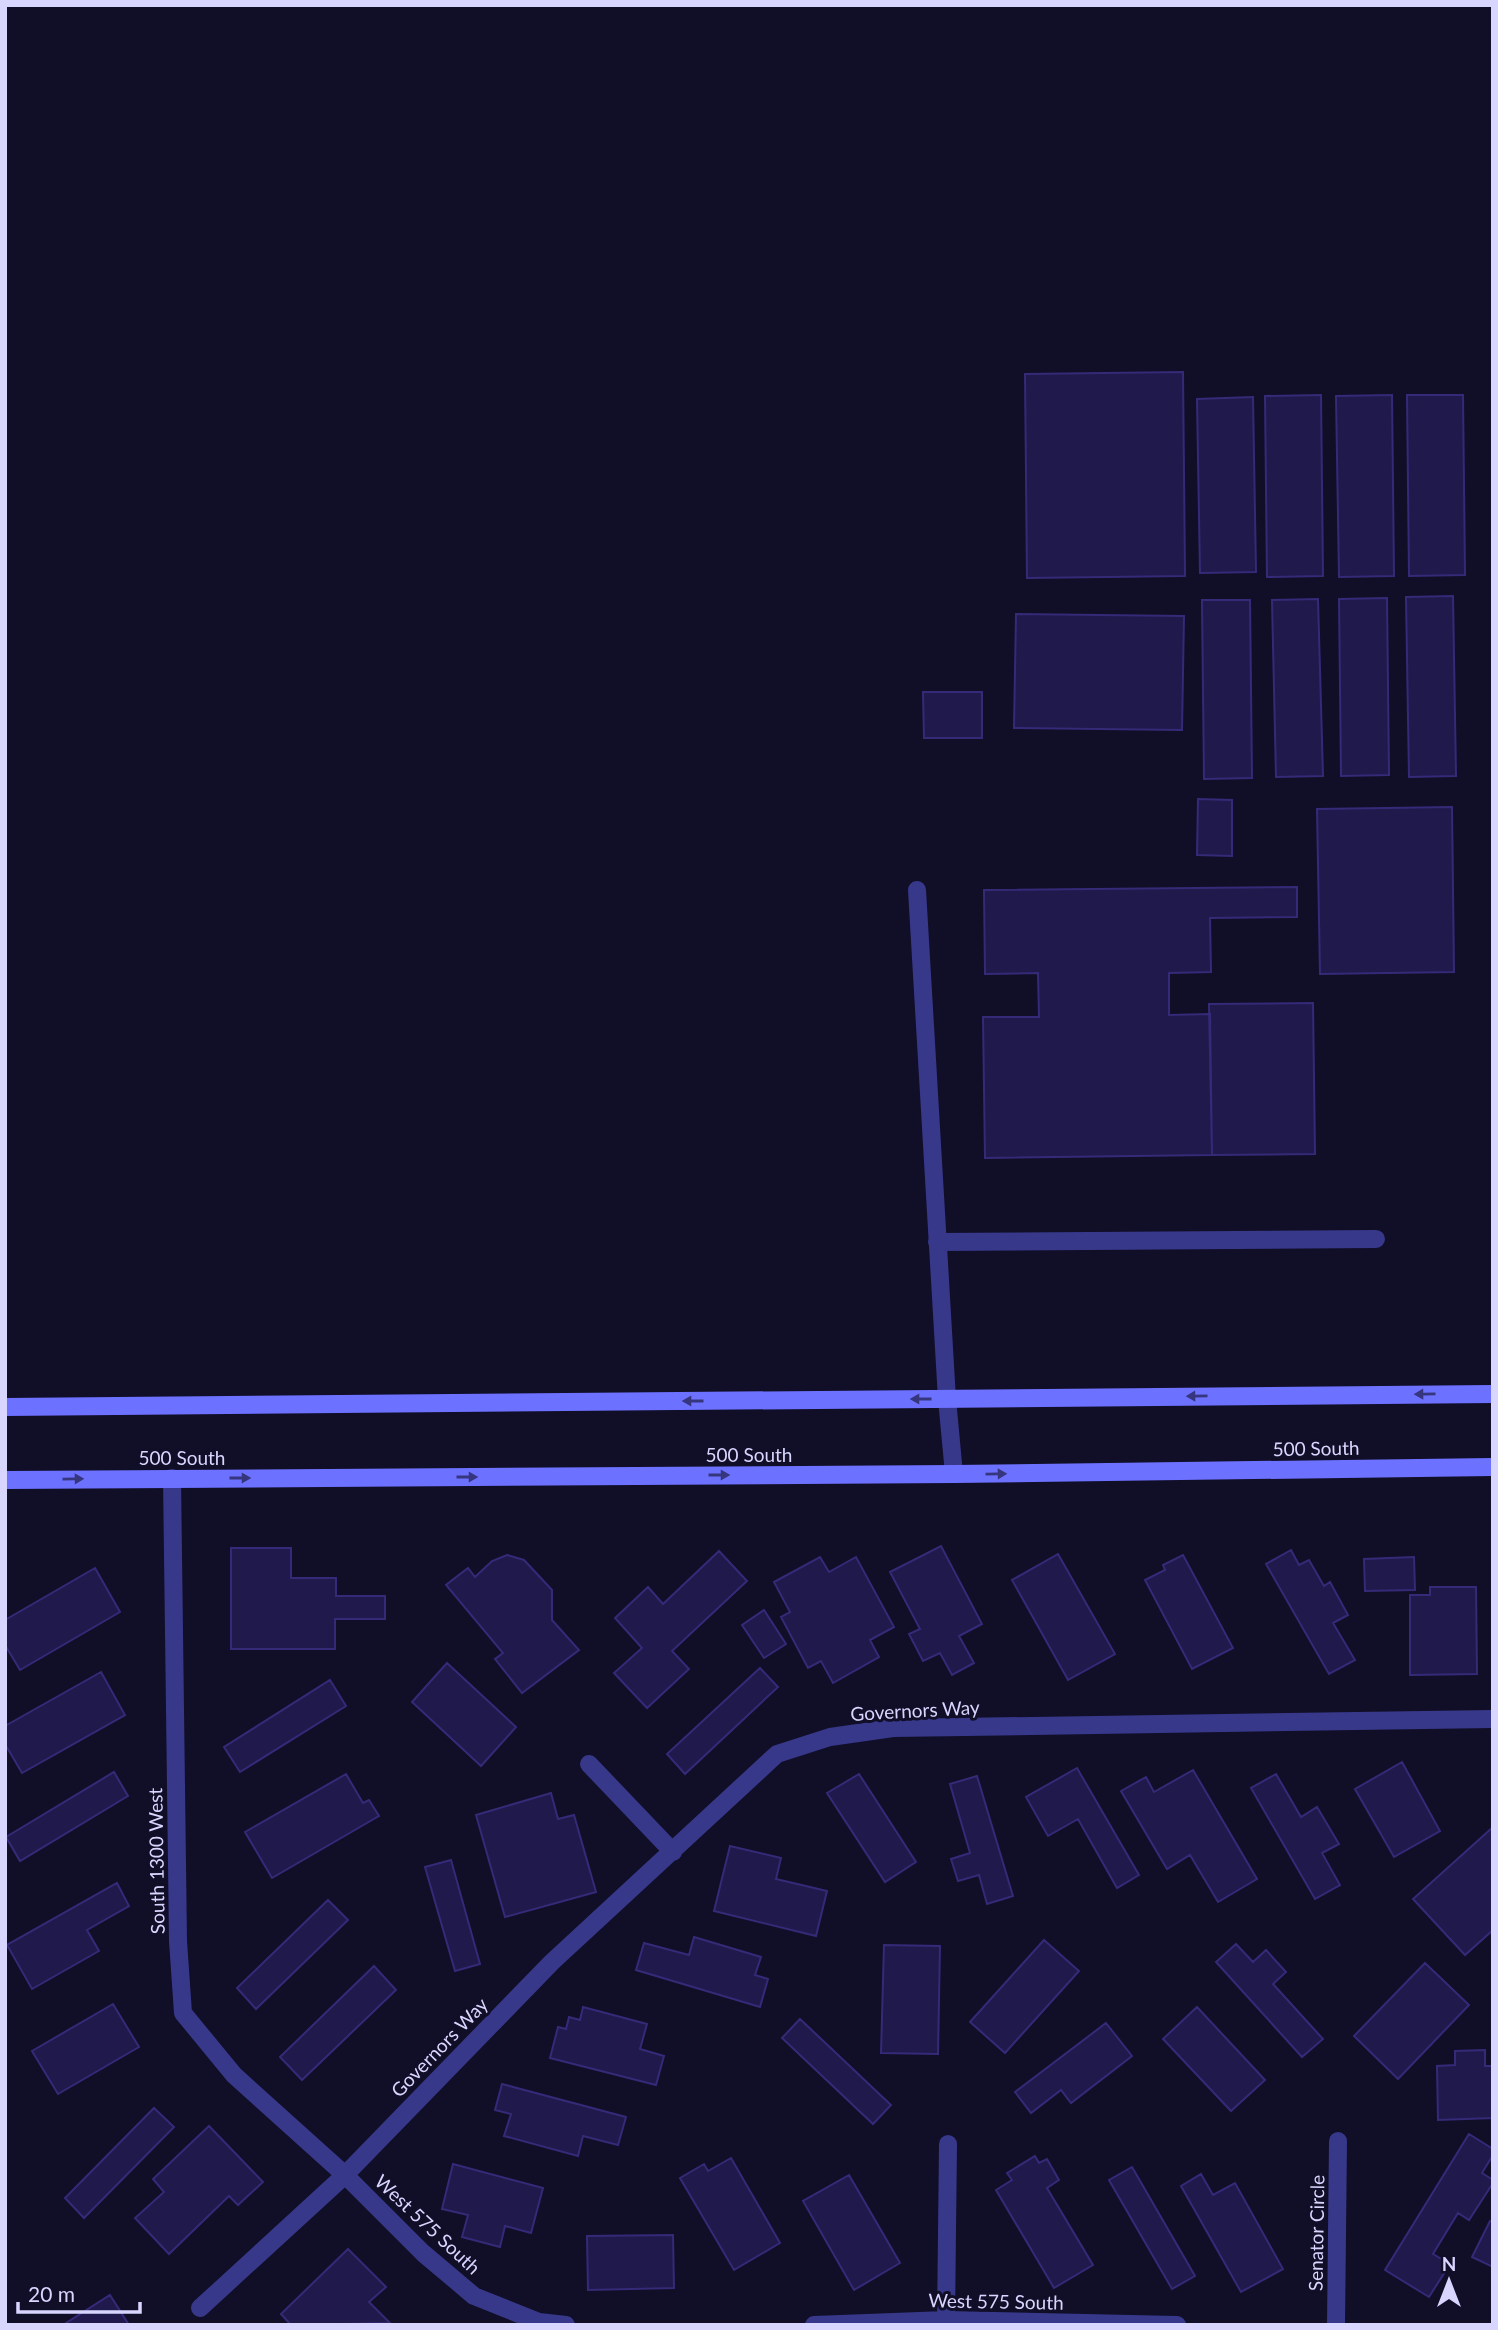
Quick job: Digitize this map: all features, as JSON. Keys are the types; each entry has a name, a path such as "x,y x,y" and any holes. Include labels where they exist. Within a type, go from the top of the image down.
{"main road":[{"path":"5,1407 1493,1394"},
{"name":"500 South","path":"5,1480 954,1474 1493,1467"}],"street":[{"path":"916,890 947,1399 954,1474"},
{"path":"937,1242 1376,1239"},
{"name":"South 1300 West","path":"172,1478 178,1941 183,2013 234,2075 345,2175"},
{"name":"Governors Way","path":"200,2308 345,2175 552,1962 776,1754 830,1737 893,1728 1493,1719"},
{"path":"589,1764 673,1852"},
{"name":"Senator Circle","path":"1336,2325 1338,2141"},
{"path":"946,2320 947,2144"},
{"name":"West 575 South","path":"345,2175 423,2253 474,2296 539,2322 566,2325"},
{"name":"West 575 South","path":"814,2325 946,2320 1177,2325"}],"building":[{"path":"1183,372 1185,576 1027,578 1025,374"},
{"path":"1321,395 1323,576 1267,577 1265,396"},
{"path":"1392,395 1394,576 1339,577 1336,396"},
{"path":"1407,395 1463,395 1465,575 1409,576"},
{"path":"1253,397 1256,572 1200,573 1197,399"},
{"path":"1453,596 1456,776 1409,777 1406,597"},
{"path":"1387,598 1389,775 1341,776 1339,599"},
{"path":"1318,599 1323,776 1276,777 1272,600"},
{"path":"1202,600 1250,600 1252,778 1204,779"},
{"path":"1016,614 1184,616 1182,730 1014,728"},
{"path":"923,692 982,692 982,738 924,738"},
{"path":"1198,799 1232,800 1232,856 1197,855"},
{"path":"1452,807 1454,972 1320,974 1317,809"},
{"path":"1297,887 1297,917 1210,918 1211,972 1169,973 1169,1015 1210,1014 1212,1155 985,1158 983,1017 1039,1017 1038,973 985,974 984,890"},
{"path":"1313,1003 1315,1154 1212,1155 1209,1004"},
{"path":"941,1546 982,1624 959,1636 974,1663 952,1675 940,1653 923,1661 909,1634 920,1629 890,1572"},
{"path":"231,1548 291,1548 291,1578 336,1578 336,1596 385,1596 385,1619 335,1619 335,1649 231,1649"},
{"path":"1291,1550 1299,1565 1309,1560 1324,1586 1330,1582 1348,1615 1333,1623 1355,1660 1329,1674 1266,1564"},
{"path":"719,1551 747,1581 672,1651 689,1669 647,1708 614,1673 642,1648 615,1618 648,1587 663,1604"},
{"path":"1058,1554 1115,1654 1068,1680 1012,1580"},
{"path":"507,1555 524,1560 552,1590 552,1620 579,1650 522,1693 495,1659 503,1653 446,1585 468,1568 475,1577 492,1561"},
{"path":"1183,1555 1233,1648 1192,1669 1145,1580 1165,1570 1163,1565"},
{"path":"820,1557 829,1572 856,1557 894,1627 870,1640 879,1657 833,1683 821,1661 808,1668 781,1617 790,1612 774,1582"},
{"path":"1414,1557 1415,1590 1365,1591 1364,1559"},
{"path":"95,1568 120,1612 20,1670 5,1645 5,1620"},
{"path":"1430,1587 1476,1587 1477,1674 1410,1675 1410,1595 1430,1595"},
{"path":"764,1610 786,1644 764,1658 742,1625"},
{"path":"447,1663 516,1727 481,1766 412,1702"},
{"path":"760,1668 778,1687 685,1774 667,1754"},
{"path":"101,1672 125,1715 22,1773 5,1744 5,1726"},
{"path":"330,1680 346,1706 240,1772 224,1747"},
{"path":"1402,1762 1440,1831 1394,1857 1355,1789"},
{"path":"1077,1768 1139,1875 1117,1888 1078,1819 1048,1836 1026,1797"},
{"path":"1193,1770 1257,1879 1218,1902 1190,1855 1167,1869 1121,1791 1146,1777 1154,1792"},
{"path":"114,1772 128,1796 20,1861 6,1837"},
{"path":"346,1774 363,1803 369,1800 379,1816 272,1878 245,1832"},
{"path":"859,1774 916,1862 885,1882 827,1793"},
{"path":"1276,1774 1301,1817 1317,1807 1339,1844 1322,1853 1340,1885 1315,1899 1251,1788"},
{"path":"977,1776 1013,1896 987,1904 979,1875 958,1881 951,1859 970,1853 950,1784"},
{"path":"551,1793 558,1819 574,1815 596,1892 505,1917 476,1815"},
{"path":"1493,1827 1493,1930 1465,1955 1413,1899"},
{"path":"730,1846 781,1858 776,1879 827,1891 816,1936 714,1911"},
{"path":"451,1860 480,1964 455,1971 425,1867"},
{"path":"117,1883 129,1906 87,1930 99,1951 32,1989 7,1945"},
{"path":"328,1900 348,1920 256,2009 237,1988"},
{"path":"694,1937 761,1957 755,1975 768,1979 760,2007 636,1970 644,1943 689,1955"},
{"path":"1044,1940 1079,1971 1005,2053 970,2022"},
{"path":"1236,1944 1253,1962 1266,1950 1286,1972 1273,1984 1323,2039 1302,2057 1216,1962"},
{"path":"884,1945 940,1946 938,2054 881,2053"},
{"path":"1425,1963 1469,2005 1398,2079 1354,2036"},
{"path":"374,1966 396,1990 302,2080 280,2057"},
{"path":"113,2004 139,2047 58,2094 32,2051"},
{"path":"583,2007 647,2024 640,2049 664,2056 656,2085 550,2058 558,2027 566,2029 569,2017 580,2020"},
{"path":"1197,2007 1265,2080 1231,2111 1163,2039"},
{"path":"800,2019 891,2105 873,2124 782,2038"},
{"path":"1106,2023 1132,2056 1071,2103 1061,2090 1031,2113 1015,2092"},
{"path":"1485,2050 1485,2066 1493,2066 1493,2118 1438,2120 1437,2066 1455,2065 1455,2051"},
{"path":"502,2084 626,2117 618,2145 583,2136 578,2156 504,2136 511,2114 495,2110"},
{"path":"154,2108 174,2127 84,2218 65,2198"},
{"path":"209,2126 263,2182 238,2205 229,2196 169,2254 135,2218 164,2192 153,2179"},
{"path":"1469,2134 1493,2149 1493,2155 1482,2173 1493,2180 1493,2183 1469,2220 1458,2213 1433,2254 1450,2264 1429,2297 1385,2270"},
{"path":"1035,2156 1039,2163 1047,2159 1059,2180 1047,2188 1093,2265 1054,2288 996,2190 1012,2180 1007,2173"},
{"path":"731,2158 780,2243 734,2270 680,2178 704,2164 708,2171"},
{"path":"453,2164 543,2188 531,2233 505,2226 500,2247 462,2237 468,2215 442,2209"},
{"path":"1132,2167 1195,2276 1172,2289 1109,2180"},
{"path":"1201,2174 1213,2195 1235,2183 1283,2269 1241,2292 1181,2186"},
{"path":"849,2175 900,2263 854,2290 803,2201"},
{"path":"1490,2221 1493,2222 1493,2267 1472,2257"},
{"path":"673,2235 674,2288 588,2290 587,2236"},
{"path":"348,2249 386,2287 369,2302 390,2323 291,2325 281,2314"},
{"path":"110,2295 129,2325 63,2325"}]}
